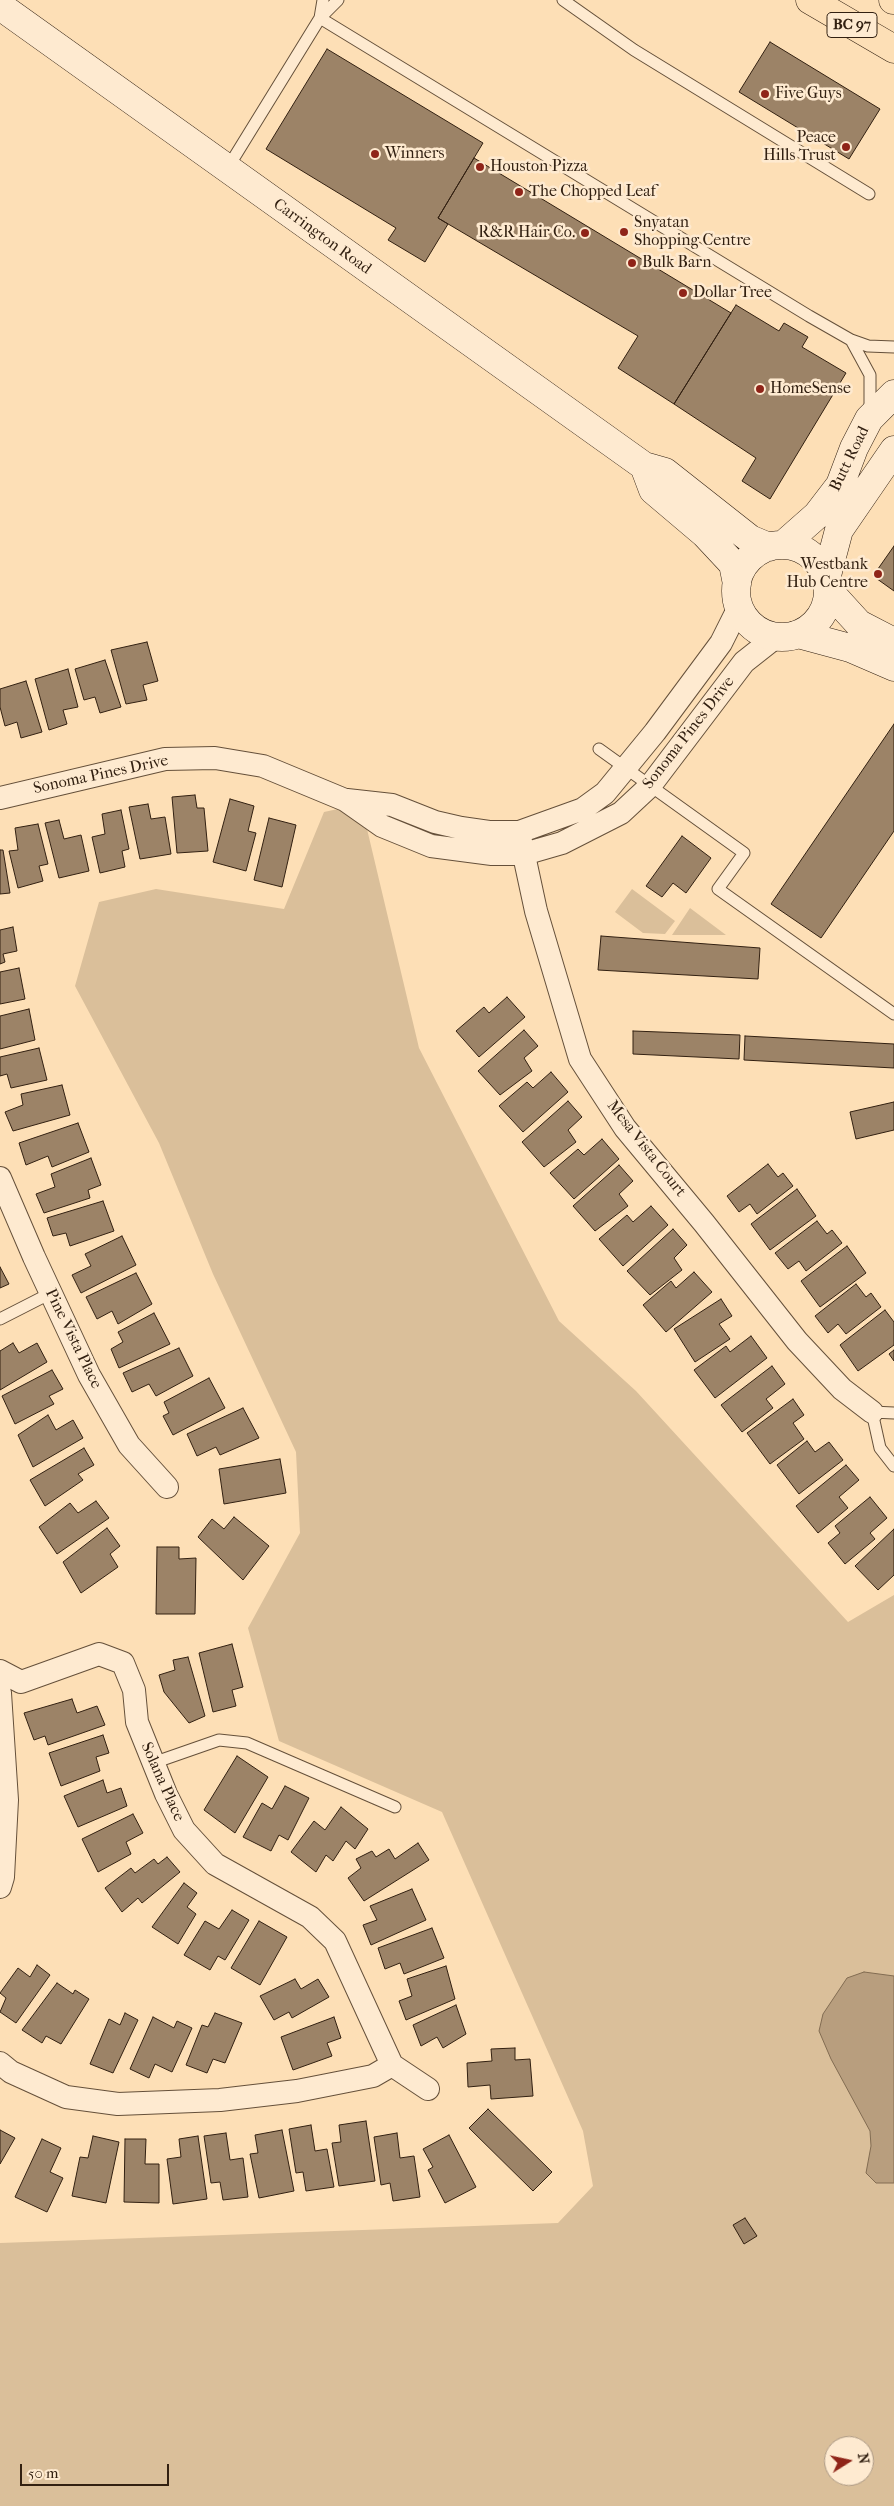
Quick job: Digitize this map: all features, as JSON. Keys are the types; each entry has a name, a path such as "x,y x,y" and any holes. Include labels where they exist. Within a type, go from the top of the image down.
{"highway":[{"name":"BC 97","path":"810,0 894,49"}],"street":[{"name":"Carrington Road","path":"0,6 644,466 666,472 750,539 776,546"},
{"name":"Butt Road","path":"776,546 817,515 840,485 854,448 869,419 894,394"},
{"name":"Butt Road","path":"827,584 839,530 894,450"},
{"path":"644,466 653,490 705,534 733,564 738,595 745,618 754,627 850,648 894,668"},
{"path":"738,595 747,560 757,552 776,546 798,547 810,554 820,565 827,584 858,624 894,642"},
{"path":"788,635 810,627 820,617 826,604 827,584"},
{"name":"Sonoma Pines Drive","path":"345,800 392,806 435,822 460,828 519,832 583,809 605,793 626,769 721,643 738,595"},
{"name":"Sonoma Pines Drive","path":"0,798 165,759 215,758 263,766 345,800 382,826 432,846 492,854 524,854 562,843 621,813 650,786 744,662 788,635"},
{"name":"Mesa Vista Court","path":"519,832 536,911 580,1059 625,1128 704,1223 797,1341 842,1389 872,1412"},
{"name":"Pine Vista Place","path":"0,1178 89,1375 129,1445 167,1487"},
{"name":"Solana Place","path":"0,1671 21,1682 99,1654 123,1663 134,1690 137,1722 153,1763 184,1830 215,1864 310,1917 335,1941 392,2065"},
{"path":"0,1693 3,1768 7,1800 3,1877 0,1887"},
{"path":"0,2063 11,2072 66,2097 118,2104 220,2100 297,2091 373,2076 392,2065 428,2089"}],"lane":[{"path":"320,18 324,0"},
{"path":"227,169 320,18 338,0"},
{"path":"563,0 634,50 869,194"},
{"path":"320,18 851,340 868,346 894,347"},
{"path":"851,340 870,375 872,391 869,419"},
{"path":"599,748 744,853 718,890 894,1014"},
{"path":"0,1318 51,1293"},
{"path":"894,1413 872,1412 880,1448 894,1466"},
{"path":"153,1763 219,1740 247,1743 395,1807"}],"shaded area":[{"path":"338,809 367,829 419,1048 559,1321 636,1391 848,1622 894,1595 894,2506 0,2506 0,2243 558,2223 593,2186 583,2131 442,1812 279,1741 248,1628 300,1533 296,1452 213,1274 159,1143 75,986 99,902 156,889 284,909 324,812"},
{"path":"632,889 675,921 665,934 643,933 615,912"},
{"path":"690,908 726,935 672,935"},
{"path":"864,1972 894,1976 894,2183 876,2183 866,2173 871,2146 870,2131 831,2059 819,2031 823,2014 847,1978"}],"building":[{"path":"770,42 880,109 849,159 739,92"},
{"name":"Winners","path":"327,49 483,143 438,218 448,224 425,262 388,240 396,228 266,149"},
{"path":"474,158 731,313 674,404 618,368 638,336 438,218"},
{"name":"HomeSense","path":"736,305 779,331 784,323 808,337 802,347 846,373 770,499 742,481 756,458 674,404"},
{"path":"894,546 894,591 873,576"},
{"path":"147,642 158,681 143,685 147,700 126,704 111,650"},
{"path":"105,660 121,707 100,713 95,697 84,700 75,669"},
{"path":"68,669 78,707 63,710 67,724 49,730 35,679"},
{"path":"26,681 42,732 21,738 17,722 5,726 0,707 0,689"},
{"path":"894,724 894,831 821,938 771,904"},
{"path":"195,795 197,808 204,808 208,851 177,853 172,797"},
{"path":"230,799 254,806 248,831 256,833 246,871 213,862"},
{"path":"148,804 151,819 165,817 171,854 140,859 129,807"},
{"path":"121,810 129,849 122,851 125,867 100,873 92,837 105,834 102,814"},
{"path":"269,818 296,825 282,887 254,880"},
{"path":"59,820 64,839 81,835 89,871 59,878 45,823"},
{"path":"38,824 48,864 39,866 43,881 18,888 9,851 18,850 15,828"},
{"path":"682,836 711,858 686,893 673,883 662,897 646,886"},
{"path":"0,850 3,850 10,893 0,894"},
{"path":"13,927 17,951 3,954 5,962 0,964 0,930"},
{"path":"601,936 760,948 758,979 598,970"},
{"path":"19,968 25,999 0,1004 0,972"},
{"path":"507,997 525,1017 479,1057 456,1031 484,1007 489,1013"},
{"path":"29,1009 35,1040 0,1049 0,1016"},
{"path":"524,1030 538,1046 524,1058 532,1071 500,1095 478,1071"},
{"path":"633,1031 740,1035 739,1059 633,1054"},
{"path":"745,1036 894,1044 894,1068 744,1060"},
{"path":"39,1048 47,1080 11,1088 7,1074 0,1076 0,1057"},
{"path":"551,1072 568,1092 523,1132 499,1106 527,1082 533,1088"},
{"path":"62,1085 70,1115 13,1131 5,1112 23,1105 21,1094"},
{"path":"568,1101 582,1117 568,1130 576,1142 544,1167 522,1142"},
{"path":"894,1102 894,1130 856,1139 850,1112"},
{"path":"78,1123 89,1152 52,1167 48,1156 26,1165 19,1143"},
{"path":"602,1139 619,1159 574,1199 550,1173 578,1149 584,1155"},
{"path":"91,1158 101,1185 88,1190 90,1198 44,1213 36,1194 55,1187 51,1174"},
{"path":"768,1164 778,1177 783,1173 793,1186 757,1214 750,1204 739,1212 727,1196"},
{"path":"619,1165 633,1181 619,1194 628,1206 595,1231 573,1206"},
{"path":"797,1189 816,1216 770,1250 751,1224"},
{"path":"103,1201 114,1231 70,1246 66,1233 53,1236 47,1218"},
{"path":"651,1206 668,1225 623,1266 599,1239 627,1215 633,1222"},
{"path":"817,1221 827,1234 832,1230 842,1243 806,1271 799,1261 788,1269 775,1253"},
{"path":"673,1229 687,1245 674,1258 682,1270 650,1295 627,1271"},
{"path":"122,1236 136,1265 81,1293 72,1275 91,1266 85,1254"},
{"path":"847,1246 866,1273 820,1307 801,1281"},
{"path":"0,1267 9,1284 0,1288"},
{"path":"694,1272 712,1292 666,1332 643,1305 671,1281 676,1288"},
{"path":"136,1273 152,1304 118,1324 112,1311 97,1319 86,1297"},
{"path":"856,1284 866,1297 871,1293 881,1307 846,1334 838,1324 828,1333 815,1316"},
{"path":"721,1299 732,1316 719,1324 730,1339 695,1362 674,1329"},
{"path":"885,1310 894,1322 894,1345 858,1371 840,1345"},
{"path":"154,1313 170,1344 119,1368 111,1349 123,1342 118,1332"},
{"path":"751,1336 767,1358 715,1398 694,1370 726,1346 730,1352"},
{"path":"13,1343 19,1353 37,1343 47,1362 0,1390 0,1351"},
{"path":"179,1348 193,1376 156,1396 149,1384 132,1392 123,1373"},
{"path":"894,1350 894,1361 889,1354"},
{"path":"772,1366 785,1384 766,1399 773,1408 742,1432 721,1405"},
{"path":"52,1370 63,1389 49,1396 54,1404 15,1424 2,1396"},
{"path":"209,1378 225,1408 173,1435 163,1416 169,1413 164,1402"},
{"path":"793,1399 804,1415 793,1423 804,1439 770,1464 747,1433"},
{"path":"243,1408 259,1438 220,1455 216,1447 197,1456 187,1434"},
{"path":"48,1415 56,1430 73,1420 83,1438 33,1467 18,1435"},
{"path":"807,1441 815,1452 829,1442 843,1460 799,1494 777,1465"},
{"path":"84,1448 94,1465 78,1474 83,1480 45,1506 30,1480"},
{"path":"280,1459 286,1493 224,1504 219,1469"},
{"path":"846,1465 859,1480 839,1497 848,1508 818,1533 796,1506"},
{"path":"870,1497 887,1518 870,1533 875,1539 845,1564 828,1543 840,1533 835,1526"},
{"path":"96,1501 109,1518 57,1554 39,1527 70,1503 78,1513"},
{"path":"234,1517 269,1546 243,1580 198,1537 212,1519 224,1529"},
{"path":"107,1528 120,1546 110,1554 118,1567 81,1593 63,1562"},
{"path":"894,1529 894,1575 878,1590 855,1566"},
{"path":"157,1547 179,1547 179,1559 196,1558 195,1614 156,1614"},
{"path":"232,1644 243,1687 232,1690 236,1706 213,1712 199,1653"},
{"path":"188,1657 205,1716 189,1723 164,1692 159,1675 175,1670 173,1660"},
{"path":"72,1699 77,1713 97,1706 105,1725 48,1745 45,1736 34,1740 24,1713"},
{"path":"103,1735 109,1753 96,1757 100,1771 61,1786 49,1753"},
{"path":"237,1756 268,1777 235,1833 204,1810"},
{"path":"103,1780 107,1793 121,1788 127,1806 78,1827 64,1796"},
{"path":"285,1786 309,1798 288,1840 279,1835 271,1851 243,1837 262,1803 272,1809"},
{"path":"341,1807 368,1829 355,1849 346,1841 333,1861 326,1855 316,1872 291,1852 314,1821 325,1830"},
{"path":"133,1814 143,1833 126,1842 131,1854 98,1872 82,1839"},
{"path":"418,1843 429,1860 364,1901 348,1878 361,1868 356,1859 372,1851 376,1857 389,1849 395,1859"},
{"path":"167,1857 180,1872 142,1903 138,1898 122,1912 105,1888 131,1868 135,1873 154,1859 158,1864"},
{"path":"184,1883 197,1893 187,1907 196,1914 178,1944 152,1927"},
{"path":"412,1889 426,1920 371,1945 363,1925 377,1920 370,1906"},
{"path":"232,1910 249,1920 225,1960 218,1956 210,1970 184,1955 205,1921 219,1929"},
{"path":"259,1921 287,1937 260,1985 231,1968"},
{"path":"432,1928 444,1958 404,1974 400,1963 385,1969 378,1948"},
{"path":"37,1965 50,1975 16,2023 0,2012 6,1998 0,1993 18,1968 30,1977"},
{"path":"446,1966 455,1999 406,2020 399,2001 412,1996 407,1979"},
{"path":"295,1979 301,1989 318,1979 329,1997 292,2018 289,2012 274,2020 260,1996"},
{"path":"57,1983 73,1994 75,1990 89,1999 61,2044 46,2036 42,2043 22,2030"},
{"path":"456,2005 466,2034 443,2048 437,2037 421,2046 413,2025"},
{"path":"125,2013 138,2020 113,2073 90,2064 109,2019 120,2025"},
{"path":"215,2013 242,2023 225,2063 213,2059 207,2073 186,2065 202,2025 208,2027"},
{"path":"153,2017 174,2028 177,2021 192,2028 172,2072 155,2064 149,2078 130,2069"},
{"path":"334,2017 341,2038 327,2043 332,2056 293,2070 281,2037"},
{"path":"515,2048 515,2060 530,2059 533,2096 491,2099 490,2085 468,2087 467,2063 492,2061 491,2049"},
{"path":"488,2109 552,2172 533,2191 469,2128"},
{"path":"366,2121 375,2181 339,2186 332,2143 341,2142 339,2125"},
{"path":"311,2125 315,2151 327,2149 334,2187 306,2191 303,2172 296,2173 289,2129"},
{"path":"0,2130 15,2138 0,2164"},
{"path":"282,2130 294,2191 259,2198 250,2154 258,2153 255,2135"},
{"path":"226,2133 230,2160 243,2158 248,2197 223,2200 220,2182 211,2183 204,2136"},
{"path":"397,2133 400,2158 414,2156 420,2197 393,2201 390,2183 381,2185 374,2137"},
{"path":"449,2135 476,2187 445,2203 428,2170 433,2167 423,2149"},
{"path":"93,2136 119,2142 106,2203 72,2196 80,2157 88,2158"},
{"path":"198,2136 207,2199 173,2204 167,2159 181,2157 179,2139"},
{"path":"42,2139 61,2148 50,2172 63,2178 47,2212 15,2197"},
{"path":"125,2139 146,2139 145,2164 159,2164 159,2203 124,2202"},
{"path":"745,2218 757,2236 744,2244 733,2225"}],"place":[{"name":"Five Guys","path":"765,94"},
{"name":"Peace Hills Trust","path":"846,147"},
{"name":"Winners","path":"375,154"},
{"name":"Houston Pizza","path":"480,167"},
{"name":"The Chopped Leaf","path":"519,192"},
{"name":"Snyatan Shopping Centre","path":"624,232"},
{"name":"R&R Hair Co.","path":"585,233"},
{"name":"Bulk Barn","path":"632,263"},
{"name":"Dollar Tree","path":"683,293"},
{"name":"HomeSense","path":"760,389"},
{"name":"Westbank Hub Centre","path":"878,574"}]}
